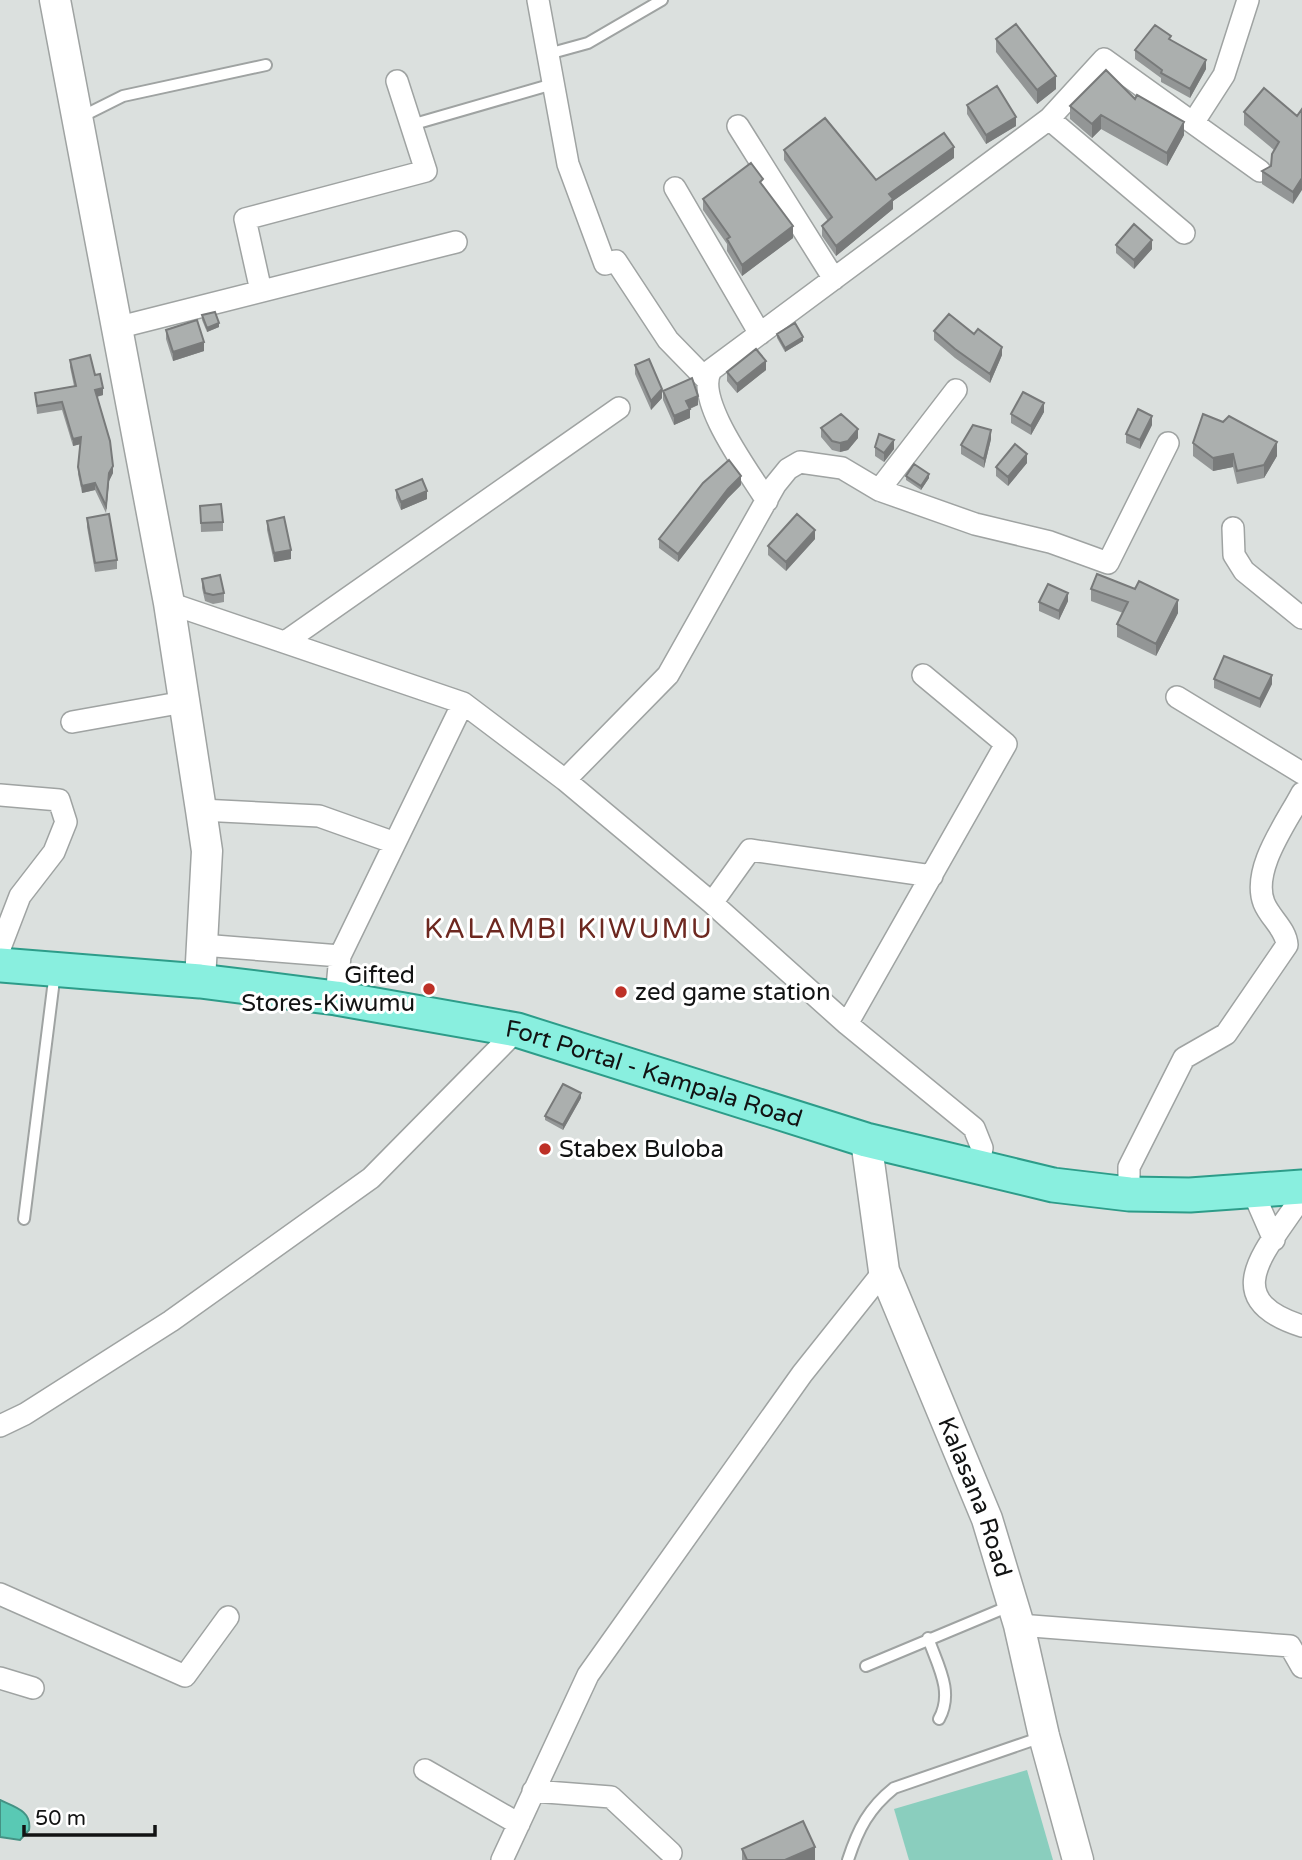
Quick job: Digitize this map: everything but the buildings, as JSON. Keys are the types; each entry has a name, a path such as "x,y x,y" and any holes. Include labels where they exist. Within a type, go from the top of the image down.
{"main road":[{"name":"Fort Portal - Kampala Road","path":"0,965 200,981 337,998 517,1030 866,1140 1053,1185 1129,1194 1254,1192 1302,1187"}],"street":[{"path":"55,0 169,603 201,810 207,851 200,981"},
{"path":"538,0 568,164 605,264 616,261 668,340 706,379 711,407 767,501"},
{"path":"1193,123 1224,75 1248,0"},
{"path":"706,379 711,370 1049,119 1104,59 1260,171"},
{"path":"261,291 245,219 425,171 397,81"},
{"path":"1049,119 1184,233"},
{"path":"738,126 834,279"},
{"path":"676,188 760,334"},
{"path":"116,328 456,242"},
{"path":"879,490 956,390"},
{"path":"285,642 619,408"},
{"path":"565,780 668,676 767,501 788,469 800,463 842,468 879,490 975,524 1050,542 1108,563 1168,443"},
{"path":"1233,528 1234,555 1244,571 1302,618"},
{"path":"169,603 463,703 565,780 712,903 848,1024 974,1128 982,1147 978,1169"},
{"path":"848,1024 1006,744 923,675"},
{"path":"1177,697 1302,773"},
{"path":"72,722 184,702"},
{"path":"337,998 340,956 463,703"},
{"path":"1129,1194 1129,1167 1184,1058 1226,1034 1287,946 1286,937 1266,906 1261,882 1265,866 1302,793"},
{"path":"0,795 58,800 66,822 54,852 20,896 0,948"},
{"path":"201,810 319,816 395,843"},
{"path":"712,903 750,850 932,876"},
{"path":"202,945 340,956"},
{"path":"0,1426 25,1414 171,1321 370,1178 517,1030"},
{"name":"Kalasana Road","path":"866,1140 884,1271 987,1519 1016,1615 1044,1736 1078,1860"},
{"path":"1254,1192 1274,1240"},
{"path":"1302,1196 1257,1266 1252,1290 1259,1302 1288,1321 1302,1326"},
{"path":"502,1860 588,1675 802,1374 884,1271"},
{"path":"0,1594 185,1676 228,1617"},
{"path":"1016,1615 1290,1646 1302,1667"},
{"path":"0,1678 33,1688"},
{"path":"425,1770 519,1824"},
{"path":"533,1791 611,1797 671,1853"}],"lane":[{"path":"548,54 588,43 662,0"},
{"path":"77,120 123,96 266,65"},
{"path":"411,125 553,84"},
{"path":"24,1219 56,969"},
{"path":"866,1666 928,1638 1016,1615"},
{"path":"928,1638 947,1690 946,1706 939,1719"},
{"path":"848,1860 857,1832 875,1803 894,1788 1044,1736"}],"shaded area":[{"path":"1027,1770 1053,1860 909,1860 894,1809"},
{"path":"0,1800 17,1808 28,1818 29,1830 20,1840 0,1837"}],"place":[{"name":"Gifted Stores-Kiwumu","path":"429,989"},
{"name":"zed game station","path":"621,992"},
{"name":"Stabex Buloba","path":"545,1149"}],"district":[{"name":"KALAMBI KIWUMU","path":"569,928"}]}
